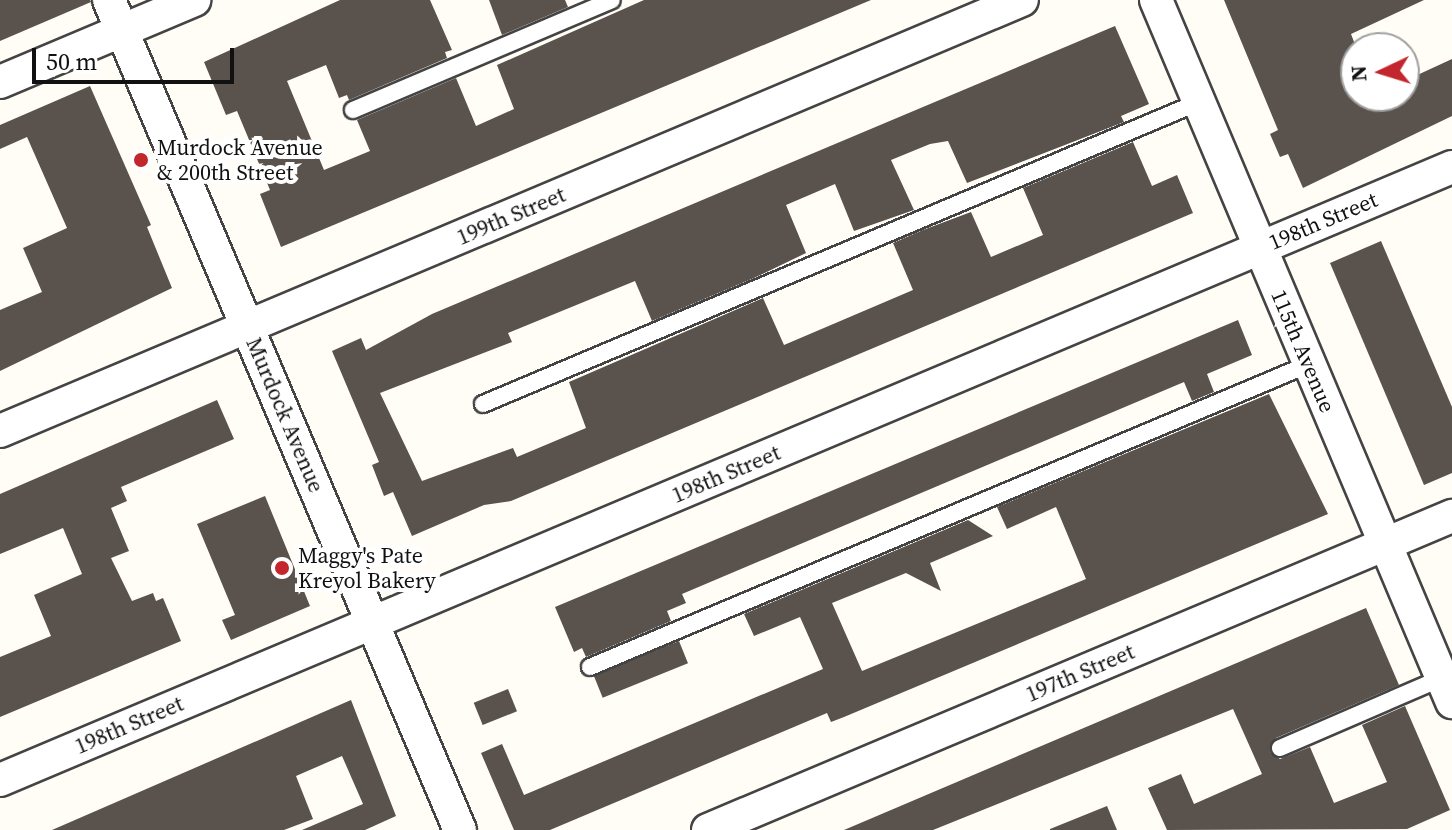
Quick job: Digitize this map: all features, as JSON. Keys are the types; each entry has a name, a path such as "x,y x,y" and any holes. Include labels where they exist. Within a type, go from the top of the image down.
{"street":[{"name":"Murdock Avenue","path":"109,0 460,830"},
{"path":"0,82 194,0"},
{"name":"199th Street","path":"0,431 1022,0"},
{"name":"115th Avenue","path":"1156,0 1447,690"},
{"name":"198th Street","path":"0,780 1452,167"},
{"name":"197th Street","path":"708,830 1452,516"}],"lane":[{"path":"353,110 612,0"},
{"path":"483,404 1199,102"},
{"path":"590,667 1309,364"},
{"path":"1280,748 1447,690"}],"building":[{"path":"0,0 90,0 91,2 0,41"},
{"path":"340,0 430,0 452,50 445,52 447,58 349,100 347,95 339,98 326,65 287,81 324,170 370,151 357,120 456,78 476,126 514,109 497,65 644,0 871,0 281,247 260,194 270,190 237,111 226,115 204,62"},
{"path":"489,0 565,0 568,7 502,35"},
{"path":"1224,0 1424,0 1355,32 1340,32 1340,112 1420,112 1420,74 1452,59 1452,116 1303,188 1288,154 1280,157 1270,134 1278,130"},
{"path":"1115,26 1149,104 1121,116 1124,122 967,183 948,141 930,144 891,160 914,210 854,231 835,184 786,205 806,253 754,278 652,321 635,281 508,333 512,342 380,393 422,481 513,448 517,457 586,428 569,382 763,298 784,345 913,290 893,243 923,230 971,212 991,257 1043,235 1023,188 1133,142 1152,186 1177,175 1193,213 511,501 484,505 412,536 393,492 384,496 372,465 379,462 332,351 361,338 366,350 432,314"},
{"path":"90,86 151,225 147,227 172,288 0,371 0,310 42,292 23,248 67,228 27,137 0,149 0,125"},
{"path":"1381,241 1452,407 1452,473 1424,485 1330,263"},
{"path":"1238,320 1252,355 1207,374 1214,392 1192,401 1184,382 682,594 686,603 667,611 671,621 586,657 582,648 574,652 555,607"},
{"path":"1269,394 1328,514 844,717 831,722 827,713 550,830 514,830 481,753 502,744 524,795 823,669 800,617 754,636 744,614 968,520 993,536 930,563 941,591 906,573 832,603 862,671 1086,579 1056,507 1007,529 997,507"},
{"path":"217,400 234,439 121,487 127,501 111,508 129,551 111,558 132,601 153,593 156,601 163,598 181,641 0,717 0,657 51,636 34,595 82,574 63,528 0,554 0,494"},
{"path":"265,496 310,606 231,640 222,620 235,615 197,524"},
{"path":"1366,608 1399,685 1276,738 1270,752 1280,759 1310,747 1334,803 1387,782 1362,725 1405,706 1450,810 1407,829 1167,830 1148,788 1181,774 1194,804 1262,774 1233,709 933,830 844,830"},
{"path":"679,641 688,663 603,698 594,675"},
{"path":"508,689 517,711 483,725 474,703"},
{"path":"351,700 396,816 365,830 302,830 363,804 342,756 296,776 313,819 284,830 52,830"},
{"path":"1107,806 1117,830 1050,830 1050,829"}],"place":[{"name":"Murdock Avenue & 200th Street","path":"141,160"},
{"name":"Maggy's Pate Kreyol Bakery","path":"282,568"}]}
